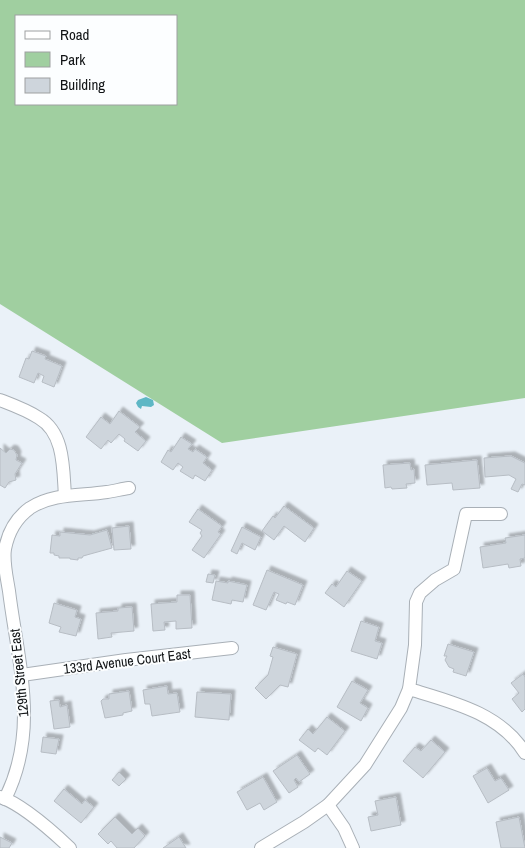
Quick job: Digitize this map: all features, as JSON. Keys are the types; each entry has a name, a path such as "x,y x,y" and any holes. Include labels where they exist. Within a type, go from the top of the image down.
{"street":[{"path":"0,400 40,418 50,427 57,439 62,456 65,496"},
{"name":"129th Street East","path":"2,798 18,768 22,750 24,714 22,674 13,620 5,548 10,530 22,514 40,503 65,496 129,488"},
{"path":"261,848 328,805 365,765 401,708 409,689 416,634 416,602 420,593 435,580 454,569 466,514 501,514"},
{"name":"133rd Avenue Court East","path":"22,674 232,648"},
{"path":"409,689 443,699 490,719 504,729 520,745 525,754"},
{"path":"2,798 51,830 70,848"},
{"path":"328,805 344,828 354,848"}],"green space":[{"path":"0,0 525,0 525,398 222,443 0,304"}],"water":[{"path":"146,397 153,400 154,405 151,407 142,406 141,409 136,403 138,400"}],"building":[{"path":"32,351 46,356 45,359 62,366 54,387 42,382 44,376 38,373 34,383 19,377 26,358 29,359"},
{"path":"119,411 140,427 135,432 146,441 138,451 124,441 125,439 119,434 111,443 108,440 101,449 86,437 101,417 110,424"},
{"path":"181,437 192,444 188,449 193,452 195,449 207,457 203,463 212,470 205,481 195,475 193,479 180,471 183,467 178,463 173,470 161,462 168,450 171,452"},
{"path":"0,448 6,453 10,449 14,450 17,455 16,460 22,463 15,474 16,480 9,482 5,488 0,485"},
{"path":"511,456 525,463 525,485 522,484 518,492 511,489 516,479 509,475 485,477 484,458"},
{"path":"477,460 480,488 453,490 452,483 427,485 425,465"},
{"path":"410,463 411,470 414,469 415,483 406,484 407,488 385,488 383,465"},
{"path":"284,506 314,528 305,542 284,526 274,540 262,531 273,516 275,518"},
{"path":"198,509 222,526 218,532 221,534 204,558 192,550 202,536 200,533 202,530 189,522"},
{"path":"129,526 131,549 114,550 112,528"},
{"path":"242,527 261,537 255,550 242,543 237,554 231,551"},
{"path":"107,530 112,548 83,556 78,558 78,560 59,558 54,553 50,553 52,535 60,536 60,532 90,535"},
{"path":"525,535 525,558 520,559 521,566 509,568 508,564 483,568 480,547 506,543 505,538"},
{"path":"267,570 303,585 295,605 276,600 279,594 274,592 266,610 253,605"},
{"path":"347,571 362,581 344,607 325,593 332,584 336,587"},
{"path":"208,574 215,575 213,583 206,582"},
{"path":"216,581 228,583 228,581 247,585 243,602 232,600 231,604 212,600"},
{"path":"177,595 190,595 192,628 176,629 176,621 164,622 165,630 153,631 151,604 177,602"},
{"path":"54,603 77,610 75,617 81,619 76,636 59,632 61,627 49,623"},
{"path":"132,607 134,631 111,633 112,637 98,639 96,613 118,611 118,608"},
{"path":"361,621 379,627 375,641 382,643 377,659 351,651"},
{"path":"448,644 474,652 466,676 453,672 454,669 449,667 445,660 447,656 444,656"},
{"path":"273,647 297,654 288,687 280,685 266,699 255,688 268,675 273,657 270,656"},
{"path":"523,674 525,677 525,709 522,712 512,699 519,693 511,683"},
{"path":"352,681 368,690 360,703 368,708 361,721 337,707"},
{"path":"167,686 168,694 177,693 180,712 152,716 150,704 145,704 143,690"},
{"path":"129,691 132,711 123,713 123,715 105,718 101,701 109,699 109,694"},
{"path":"197,692 231,694 229,720 195,717"},
{"path":"59,700 60,707 67,705 70,727 54,729 50,701"},
{"path":"327,717 345,731 327,755 318,748 315,752 299,740 308,729 313,734"},
{"path":"43,737 59,739 56,754 41,752"},
{"path":"431,740 445,752 423,778 403,761 415,747 421,751"},
{"path":"297,755 310,774 299,782 296,778 294,780 298,787 289,793 273,771"},
{"path":"487,768 495,781 501,778 509,790 488,803 473,776"},
{"path":"119,772 126,779 119,786 112,780"},
{"path":"263,777 277,802 264,810 260,803 247,810 237,792"},
{"path":"64,789 82,804 85,800 94,807 81,823 54,801"},
{"path":"396,797 401,825 371,831 368,817 378,815 375,801"},
{"path":"115,817 132,834 138,828 145,836 134,848 117,848 111,841 108,844 98,834"},
{"path":"519,817 525,848 501,848 496,822"},
{"path":"0,837 12,843 9,848 0,848"},
{"path":"179,837 186,848 163,848"}]}
